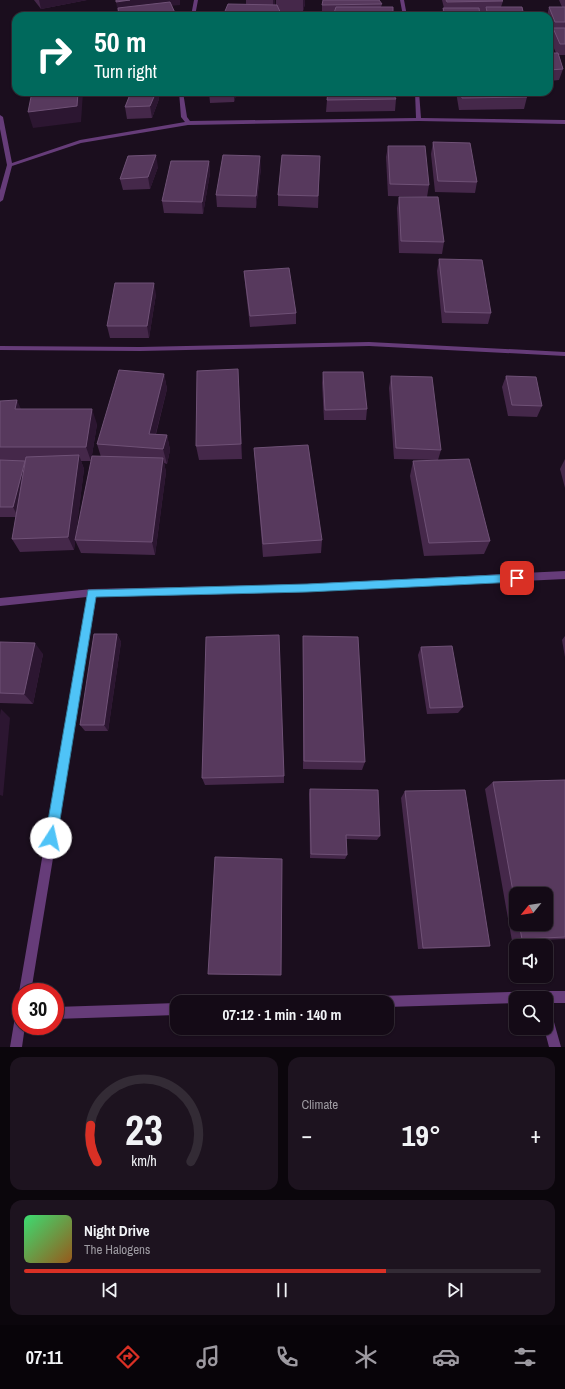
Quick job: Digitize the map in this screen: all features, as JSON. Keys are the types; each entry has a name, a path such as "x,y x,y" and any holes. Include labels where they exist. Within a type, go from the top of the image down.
{"street":[{"path":"194,12 196,0"},
{"path":"402,0 404,12"},
{"path":"181,96 184,117 188,123"},
{"path":"417,96 420,119"},
{"path":"0,117 10,165 0,200"},
{"path":"10,165 80,142 188,123 420,119 565,122"},
{"path":"0,348 140,349 369,344 565,354"},
{"path":"0,602 92,593 307,588 565,575"},
{"path":"27,983 92,593"},
{"path":"394,1002 509,998"},
{"path":"553,998 565,998"},
{"path":"64,1013 170,1009"},
{"path":"16,1047 18,1035"},
{"path":"552,1035 555,1047"}],"building":[{"path":"116,0 130,0 116,2"},
{"path":"323,0 379,0 382,4 322,5"},
{"path":"446,0 502,0 503,1 447,2"},
{"path":"170,2 175,12 118,12 118,8"},
{"path":"228,4 277,5 280,12 225,12"},
{"path":"336,7 393,7 393,12 334,12"},
{"path":"486,7 522,7 523,12 487,12"},
{"path":"549,7 565,7 565,22 555,22 553,12 551,12"},
{"path":"443,8 479,8 480,12 444,12"},
{"path":"553,28 565,28 565,44 560,44"},
{"path":"553,53 558,53 563,69 553,70"},
{"path":"31,96 78,96 77,106 28,112"},
{"path":"129,96 154,96 150,106 125,107"},
{"path":"328,96 394,96 396,99 327,100"},
{"path":"461,96 527,97 462,98"},
{"path":"433,142 470,143 477,182 438,181"},
{"path":"388,146 425,146 429,185 390,184"},
{"path":"156,155 148,177 120,179 128,156"},
{"path":"223,155 260,156 256,196 216,195"},
{"path":"282,155 320,156 318,196 278,195"},
{"path":"171,161 209,161 202,202 162,201"},
{"path":"399,197 438,197 444,242 401,241"},
{"path":"439,259 482,260 491,313 445,312"},
{"path":"289,268 296,313 250,316 244,271"},
{"path":"115,283 154,283 147,326 107,326"},
{"path":"238,369 241,444 196,446 197,371"},
{"path":"119,370 164,374 149,434 167,435 163,449 97,444"},
{"path":"323,372 363,372 367,409 325,410"},
{"path":"391,376 432,377 441,450 396,448"},
{"path":"506,376 536,377 542,406 512,405"},
{"path":"17,400 15,409 92,409 86,447 0,447 0,401"},
{"path":"308,445 322,540 263,544 254,448"},
{"path":"79,455 68,537 12,539 26,457"},
{"path":"92,456 163,458 152,542 75,540"},
{"path":"469,459 490,541 429,543 413,461"},
{"path":"0,460 25,461 13,507 0,507"},
{"path":"94,634 117,634 104,725 80,725"},
{"path":"279,635 284,776 202,778 206,637"},
{"path":"303,636 358,637 365,762 304,761"},
{"path":"0,642 35,643 24,694 0,693"},
{"path":"452,646 463,707 430,708 421,647"},
{"path":"565,780 565,937 522,939 520,931 553,931 553,887 512,887 493,782"},
{"path":"310,789 378,790 380,836 346,835 347,855 311,854"},
{"path":"465,790 490,946 423,948 405,791"},
{"path":"215,857 282,859 281,975 208,974"}],"route":[{"path":"51,838 92,593 307,588 517,578"}]}
